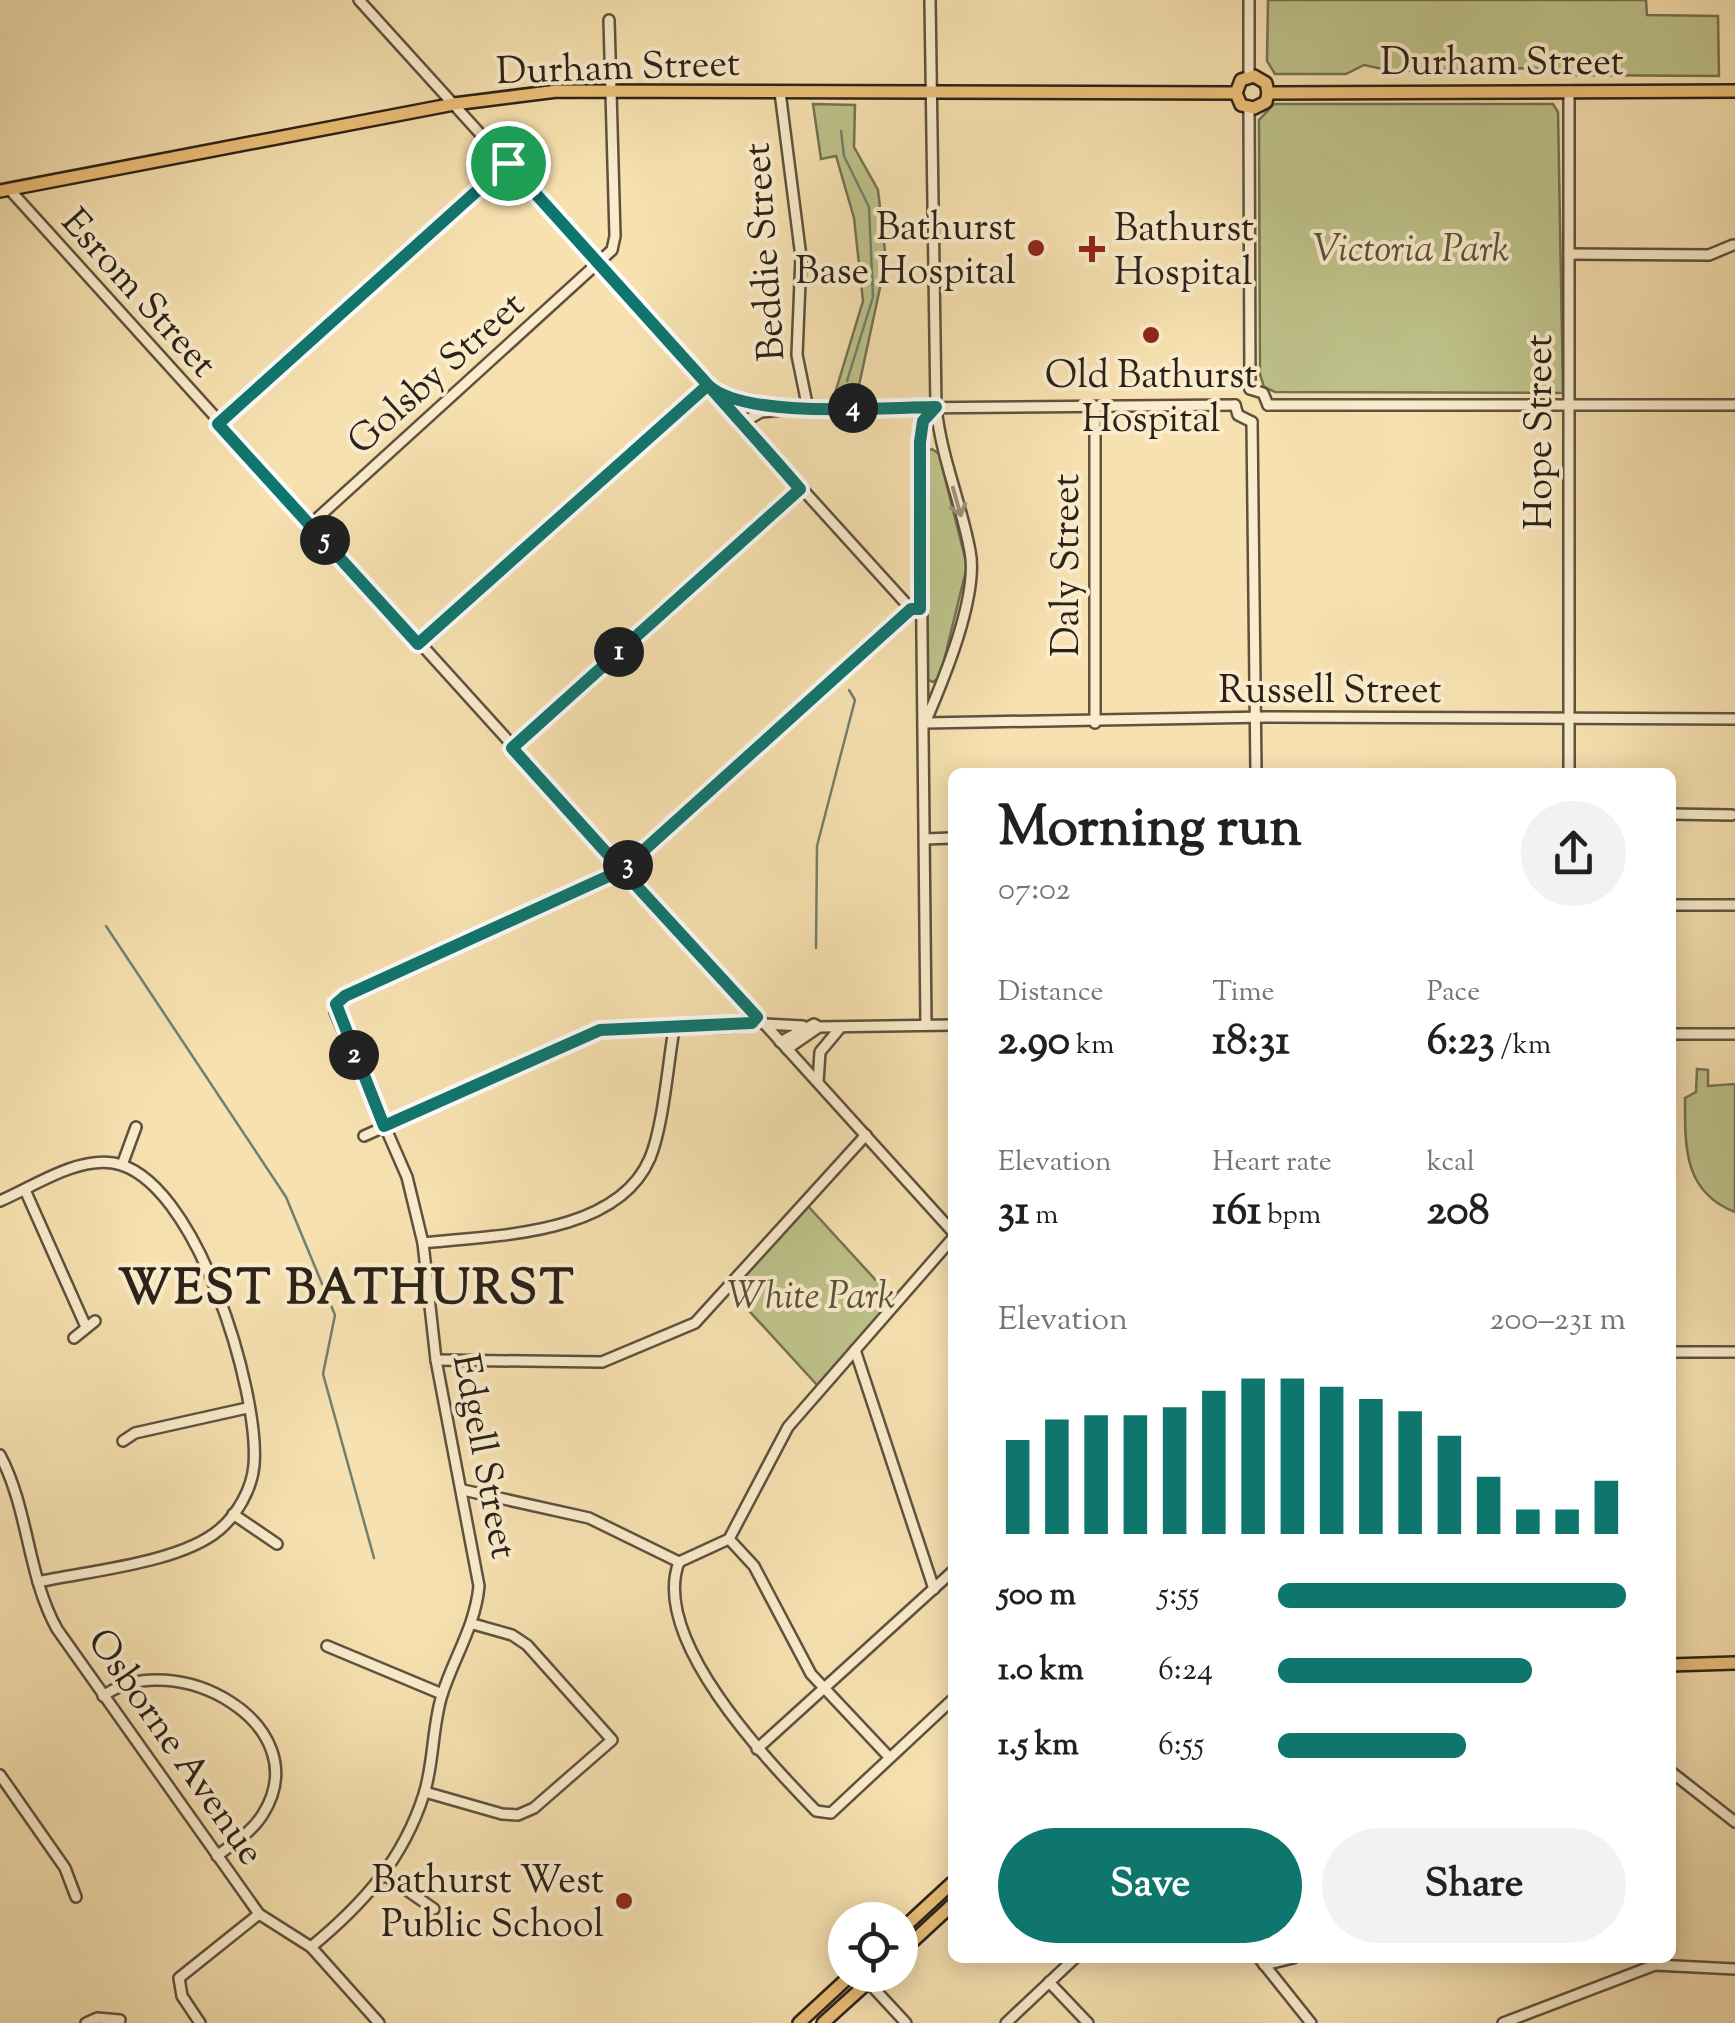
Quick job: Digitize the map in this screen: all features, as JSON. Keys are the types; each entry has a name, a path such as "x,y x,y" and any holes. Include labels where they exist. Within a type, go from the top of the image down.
{"main road":[{"path":"1249,76 1263,80 1268,93 1262,105 1249,108 1241,105 1236,93 1241,80 1249,76"},
{"name":"Durham Street","path":"5,191 454,104 614,89 1236,93"},
{"name":"Durham Street","path":"1268,93 1735,90"},
{"path":"1676,1665 1735,1663"},
{"path":"918,1914 948,1887"},
{"path":"918,1936 948,1909"},
{"path":"800,2023 833,1992"},
{"path":"823,2023 857,1992"}],"street":[{"path":"360,0 800,489 916,609"},
{"path":"925,723 944,678 971,568 939,439 936,407 930,0"},
{"path":"1248,0 1249,76"},
{"path":"599,264 612,250 616,236 609,20"},
{"name":"Hope Street","path":"1568,768 1569,91"},
{"name":"Beddie Street","path":"780,92 801,257 797,355 808,408"},
{"path":"1249,108 1250,389"},
{"path":"218,424 508,163"},
{"name":"Esrom Street","path":"5,191 818,1082 948,1230"},
{"path":"1569,254 1710,255 1733,245"},
{"name":"Golsby Street","path":"311,524 599,264"},
{"path":"710,388 756,403 792,409"},
{"path":"420,646 710,388"},
{"path":"1250,389 1263,393 1268,405 1264,417 1252,422 1238,416 1235,405 1240,394 1250,389"},
{"path":"739,419 756,403"},
{"path":"739,419 808,408 1235,405"},
{"path":"1268,405 1735,406"},
{"path":"926,1025 925,723 916,609 920,442 923,421 936,407"},
{"name":"Daly Street","path":"1095,408 1095,723"},
{"path":"758,441 757,426 768,412"},
{"path":"1252,422 1256,768"},
{"path":"920,442 939,439"},
{"path":"512,748 800,489"},
{"path":"622,870 916,609"},
{"name":"Russell Street","path":"925,723 1256,718 1735,719"},
{"path":"1676,814 1732,814"},
{"path":"924,839 948,838"},
{"name":"Edgell Street","path":"311,1947 362,1902 385,1875 424,1792 442,1694 472,1624 478,1569 436,1360 424,1243 407,1177 336,1004 345,996 622,870"},
{"path":"1676,904 1735,904"},
{"path":"364,1136 600,1030 739,1027 760,1021 819,1027 948,1025"},
{"path":"784,1046 803,1026"},
{"path":"818,1082 820,1052 842,1026"},
{"path":"784,1046 819,1027"},
{"path":"424,1243 563,1227 627,1191 650,1158 674,1029"},
{"path":"1676,1034 1735,1034"},
{"path":"122,1165 136,1127"},
{"path":"436,1360 602,1362 694,1324 866,1135"},
{"path":"0,1201 87,1164 122,1165 143,1176 164,1196 205,1266 228,1323 248,1408 254,1464 248,1488 234,1514 215,1534 183,1549 38,1582"},
{"path":"25,1190 90,1324 74,1338"},
{"path":"678,1562 728,1539 788,1427 948,1240"},
{"path":"854,1350 934,1589"},
{"path":"1676,1352 1735,1352"},
{"path":"123,1441 135,1432 248,1408"},
{"name":"Osborne Avenue","path":"0,1455 19,1498 38,1582 57,1630 259,1914 311,1947 378,2023"},
{"path":"464,1490 590,1518 678,1562"},
{"path":"234,1514 277,1544"},
{"path":"728,1539 754,1566 811,1674 889,1757"},
{"path":"678,1562 674,1592 680,1624 733,1721 823,1815 948,1704"},
{"path":"756,1749 948,1576"},
{"path":"424,1792 518,1815 534,1808 612,1740 527,1645 512,1635 472,1624"},
{"path":"327,1646 442,1694"},
{"path":"103,1696 135,1681 188,1682 226,1699 260,1730 274,1758 272,1797 248,1833 217,1856"},
{"path":"0,1776 66,1868 76,1897"},
{"path":"1676,1776 1735,1822"},
{"path":"385,1875 434,1909"},
{"path":"200,2023 182,1996 179,1978 259,1914"},
{"path":"1006,2023 1069,1963"},
{"path":"1263,1963 1310,2023"},
{"path":"1503,2023 1648,1963"},
{"path":"1671,1963 1735,1970"},
{"path":"1049,1982 1088,2023"},
{"path":"883,1992 906,2023"},
{"path":"86,2023 120,2020"}],"green space":[{"path":"1268,0 1646,0 1647,15 1718,16 1719,76 1556,75 1534,68 1392,71 1364,65 1346,74 1275,74 1267,61"},
{"path":"813,104 855,105 854,147 878,190 886,260 858,390 836,390 863,301 854,218 836,156 821,159"},
{"name":"Victoria Park","path":"1274,104 1553,104 1558,112 1563,393 1275,392 1264,387 1260,374 1259,120"},
{"path":"932,449 939,454 967,566 940,677 933,682 926,679 924,453"},
{"path":"1697,1069 1708,1070 1708,1086 1735,1084 1735,1212 1705,1192 1690,1165 1685,1098 1696,1092"},
{"name":"White Park","path":"808,1206 893,1299 817,1385 730,1290"}],"waterway":[{"path":"841,131 844,156 869,207 873,297 847,381"},
{"path":"816,948 817,846 855,700 849,690"},
{"path":"106,926 286,1197 335,1315 323,1374 374,1558"}],"place":[{"name":"Bathurst Base Hospital","path":"1036,248"},
{"name":"Bathurst Hospital","path":"1092,249"},
{"name":"Old Bathurst Hospital","path":"1151,335"},
{"name":"Bathurst West Public School","path":"624,1901"}],"district":[{"name":"WEST BATHURST","path":"347,1286"}],"route":[{"path":"508,163 218,424 418,644 708,385 731,398 792,409 936,407 923,421 920,442 920,609 911,609 622,870 757,1017 752,1023 735,1027 600,1030 384,1126 335,1012 336,1004 345,996 622,870 512,748 800,489 736,415 712,390 708,385 607,272 508,163"}]}
